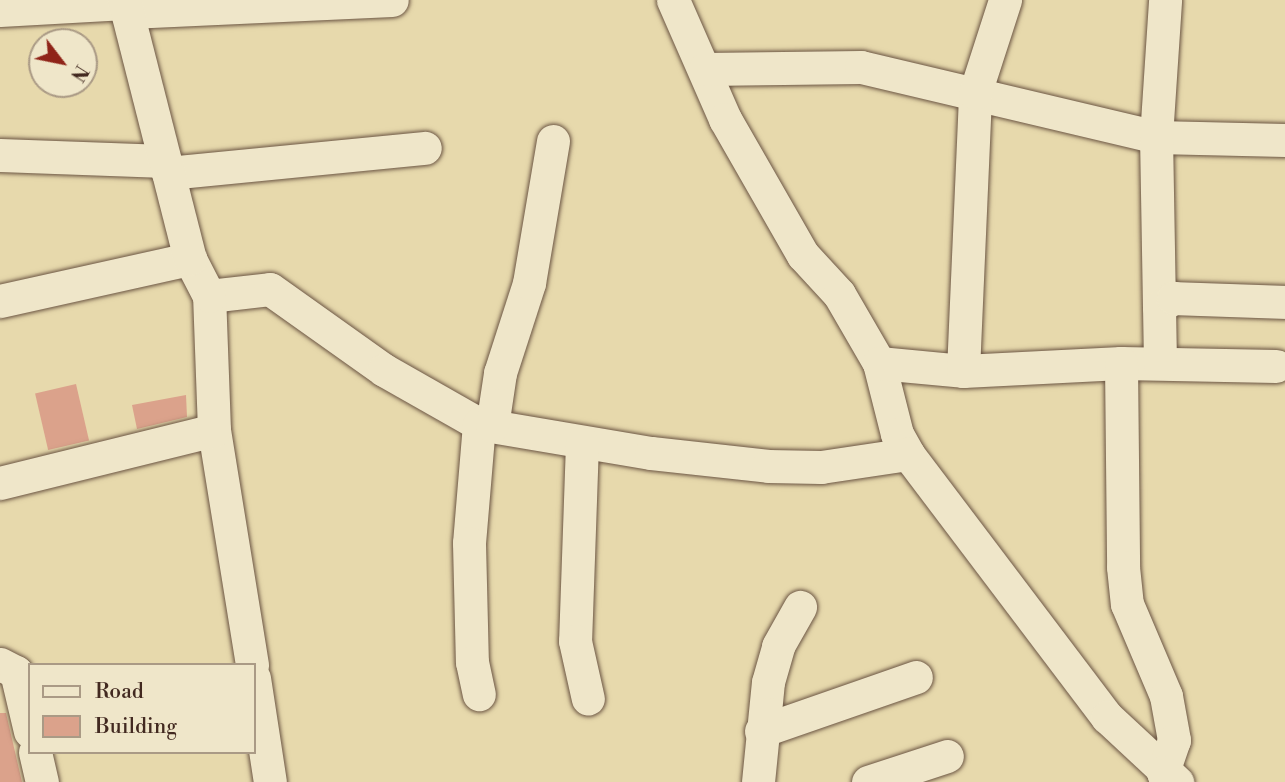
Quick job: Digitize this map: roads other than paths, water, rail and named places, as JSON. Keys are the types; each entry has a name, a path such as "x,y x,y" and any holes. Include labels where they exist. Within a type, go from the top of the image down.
{"street":[{"path":"0,10 392,0"},
{"path":"673,0 725,119 803,255 839,294 880,363 897,435 908,454 1107,717 1169,779"},
{"path":"963,371 975,93 1005,0"},
{"path":"1160,363 1156,136 1165,0"},
{"path":"126,5 190,259 209,296 214,430 252,663"},
{"path":"705,69 861,67 1156,136 1285,140"},
{"path":"480,694 472,662 469,543 485,425 524,306 553,141"},
{"path":"0,155 167,167 425,148"},
{"path":"0,301 190,259"},
{"path":"209,296 270,289 384,370 485,425 582,443 782,466 821,467 908,454"},
{"path":"1159,307 1173,298 1285,302"},
{"path":"880,363 963,371 1121,363 1276,366"},
{"path":"1121,363 1123,567 1127,604 1166,696 1174,740 1169,779"},
{"path":"0,483 214,430"},
{"path":"582,443 575,641 588,699"},
{"path":"758,782 761,731 778,646 800,607"},
{"path":"0,664 16,672 28,723"},
{"path":"761,731 916,677"},
{"path":"256,691 270,782"},
{"path":"35,754 41,782"},
{"path":"868,782 947,756"}]}
